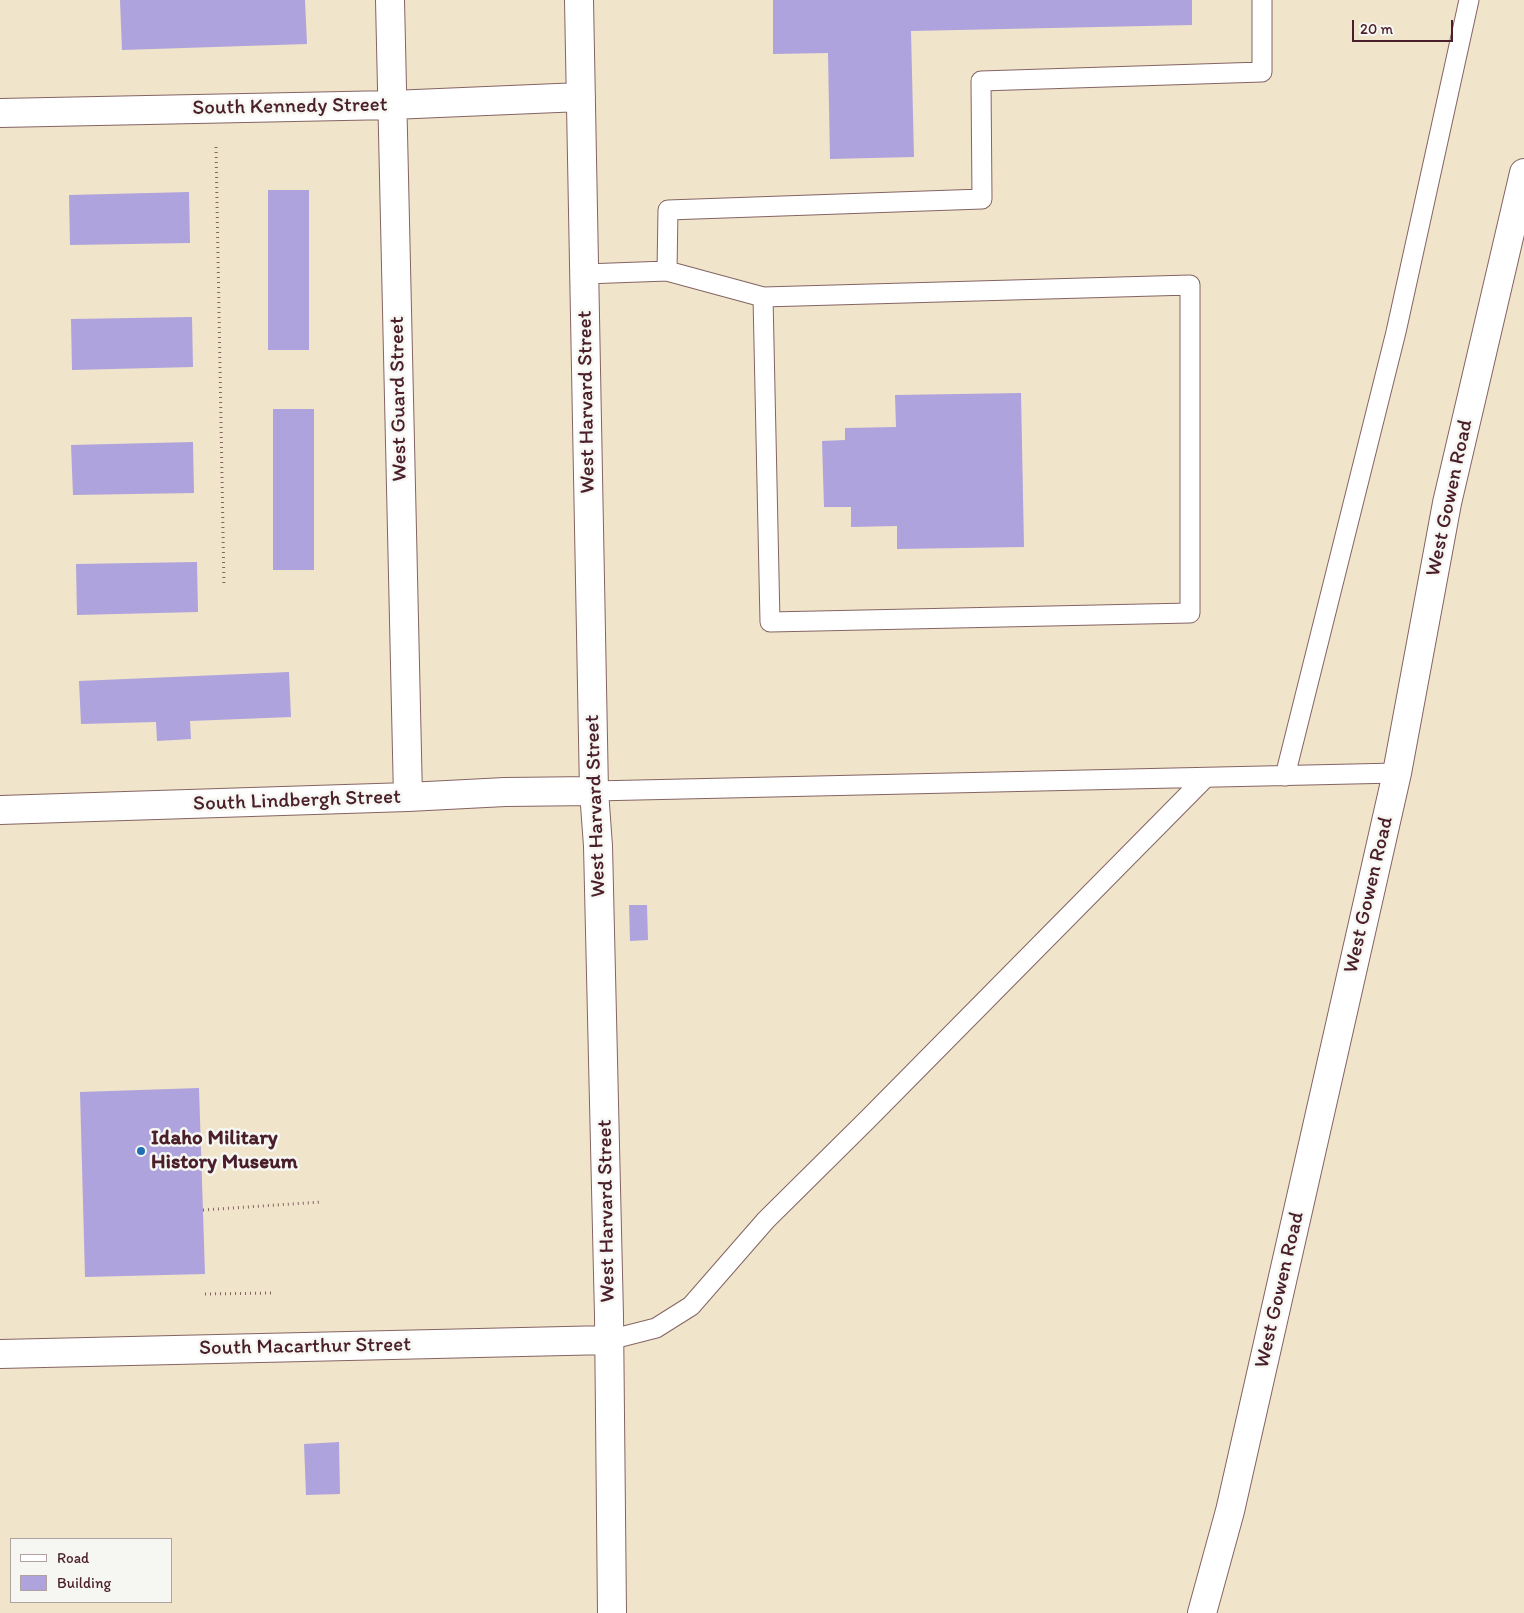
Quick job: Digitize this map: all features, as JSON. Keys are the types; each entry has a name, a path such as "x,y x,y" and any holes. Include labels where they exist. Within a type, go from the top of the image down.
{"street":[{"name":"West Guard Street","path":"390,0 408,797"},
{"name":"West Harvard Street","path":"579,0 594,791 598,846 609,1340 612,1613"},
{"name":"South Kennedy Street","path":"0,113 392,105 581,97"},
{"name":"West Gowen Road","path":"1202,1613 1230,1511 1397,773 1447,503 1524,174"},
{"name":"South Lindbergh Street","path":"0,810 408,797 505,792 594,791"},
{"name":"South Macarthur Street","path":"0,1354 609,1340"}],"lane":[{"path":"667,271 668,210 982,199 981,81 1262,72 1262,0"},
{"path":"1285,776 1396,332 1469,0"},
{"path":"585,274 667,271 762,297 1190,285 1190,613 770,622 762,297"},
{"path":"594,791 1397,773"},
{"path":"609,1340 656,1328 691,1306 766,1220 1205,778"}],"path":[{"path":"216,147 224,587"},
{"path":"203,1210 321,1202"},
{"path":"205,1294 273,1293"}],"building":[{"path":"120,0 305,0 307,44 122,50"},
{"path":"773,0 1192,0 1192,25 911,31 914,157 830,159 828,53 773,54"},
{"path":"268,190 309,190 309,350 268,350"},
{"path":"189,192 190,243 70,245 69,195"},
{"path":"192,317 193,367 72,370 71,319"},
{"path":"1021,393 1024,547 897,549 897,526 851,527 851,507 824,507 822,441 845,440 845,428 896,427 895,395"},
{"path":"273,409 314,409 314,570 273,570"},
{"path":"193,442 194,493 73,495 71,445"},
{"path":"197,562 198,612 77,615 76,564"},
{"path":"289,672 291,717 190,721 191,739 157,741 156,722 81,724 79,681"},
{"path":"629,905 647,905 648,940 630,941"},
{"name":"Idaho Military History Museum","path":"199,1088 205,1274 85,1277 80,1092"},
{"path":"339,1442 340,1494 306,1495 304,1444"}],"place":[{"name":"Idaho Military History Museum","path":"141,1151"}]}
